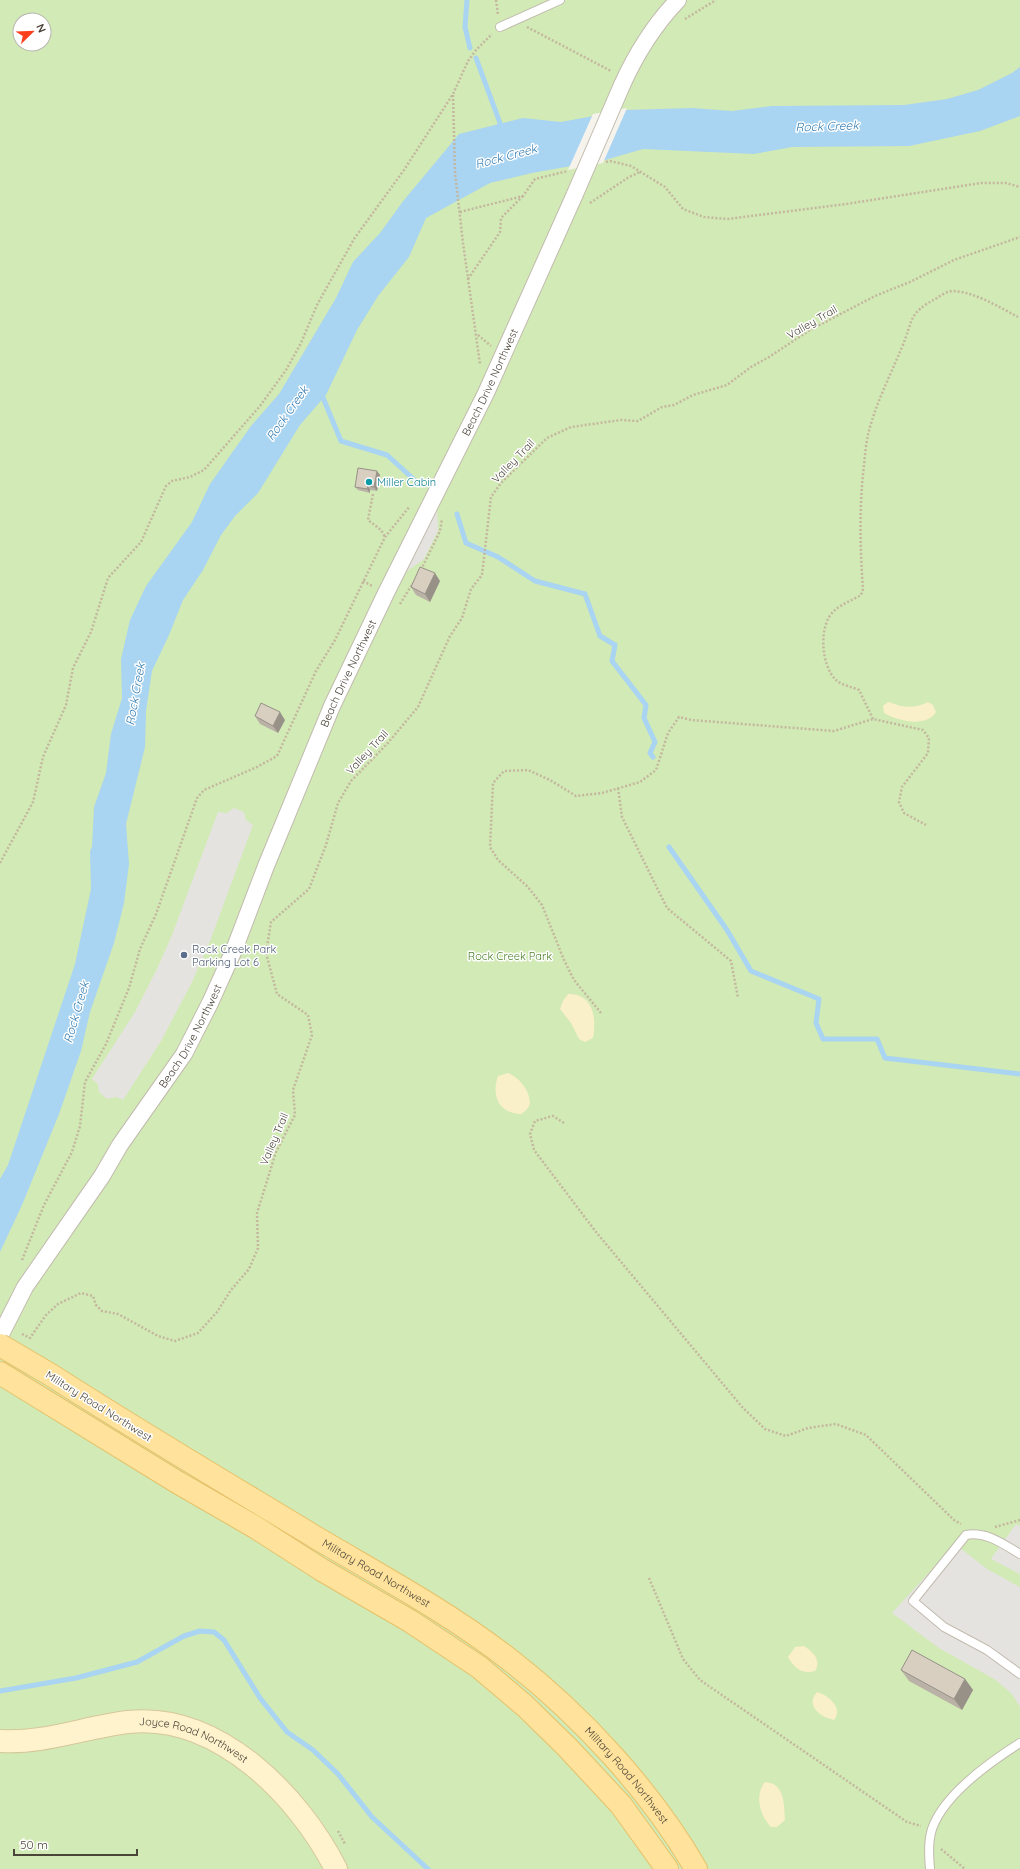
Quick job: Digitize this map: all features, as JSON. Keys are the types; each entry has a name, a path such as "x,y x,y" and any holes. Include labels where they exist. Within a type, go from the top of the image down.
{"main road":[{"name":"Military Road Northwest","path":"2,1336 51,1375 145,1436 422,1601 509,1659 540,1684 606,1748 666,1824 696,1869"},
{"name":"Military Road Northwest","path":"0,1373 177,1482 255,1527 322,1570 410,1622 479,1667 525,1706 567,1747 621,1805 667,1869"}],"street":[{"name":"Beach Drive Northwest","path":"2,1336 25,1286 102,1176 120,1145 184,1054 210,1003 234,950 266,866 332,706 386,593 486,393 574,197 618,79 666,12 678,0"},
{"name":"Joyce Road Northwest","path":"0,1741 35,1739 130,1722 158,1722 194,1730 216,1741 242,1758 279,1790 308,1824 336,1869"}],"lane":[{"path":"500,27 560,0"},
{"path":"1020,1554 992,1538 977,1532 966,1534 913,1600 944,1627 986,1650 1017,1670 1020,1674"},
{"path":"930,1869 928,1854 932,1830 940,1812 953,1796 977,1775 1020,1743"}],"path":[{"path":"682,21 716,0"},
{"path":"514,21 618,79"},
{"path":"0,863 33,802 43,758 66,706 73,668 91,632 108,578 141,542 166,486 172,481 190,477 204,470 260,406 281,376 301,342 317,305 354,239 404,170 453,94 468,61 476,50 500,27"},
{"path":"453,94 455,173 468,279 486,393"},
{"path":"604,163 610,162 632,166 665,187 683,209 704,217 727,219 846,204 981,183 1006,183 1020,187"},
{"path":"468,279 500,232 501,218 523,196 535,179 570,170"},
{"path":"574,197 586,205 629,177 640,172"},
{"path":"460,212 523,196"},
{"name":"Valley Trail","path":"2,1336 30,1338 46,1315 58,1304 81,1293 93,1296 96,1305 102,1311 118,1314 158,1336 175,1341 198,1333 249,1269 258,1248 257,1213 276,1152 295,1115 293,1090 312,1035 308,1015 276,994 266,953 271,922 309,889 326,845 338,803 351,781 387,744 418,707 450,636 462,618 471,589 482,575 491,497 501,482 547,438 571,427 622,420 638,421 662,407 674,405 693,395 727,385 751,367 810,330 875,296 910,282 954,260 1020,237"},
{"path":"873,719 859,690 837,682 832,675 826,660 822,637 829,617 835,610 861,596 863,589 860,519 862,483 868,435 886,382 903,346 911,319 921,307 941,296 952,291 962,293 985,300 1018,317"},
{"path":"373,494 368,520 381,530 384,537"},
{"path":"21,1263 44,1205 72,1152 80,1126 85,1082 106,1044 129,988 140,949 156,914 197,798 204,790 257,767 277,756 316,670 335,640 384,537 414,501"},
{"path":"601,1013 574,980 564,960 542,905 528,887 498,860 490,847 493,783 504,771 528,770 550,780 576,796 602,793 640,782 656,770 668,733 679,717 691,720 834,731 873,719 923,730 929,738 928,754 902,787 899,802 904,813 926,825"},
{"path":"618,788 622,817 667,908 731,961 738,998"},
{"path":"564,1123 553,1116 535,1121 530,1134 534,1150 596,1232 743,1408 764,1428 786,1436 808,1428 836,1424 866,1435 954,1520"},
{"path":"649,1578 683,1659 700,1680 907,1822 932,1830 939,1848 965,1869"}],"green space":[{"name":"Rock Creek Park","path":"0,0 1020,0 1020,1869 0,1869"}],"sand":[{"path":"888,702 899,706 908,707 918,706 928,702 933,705 936,712 926,720 912,722 884,713 883,706"},
{"path":"568,994 583,998 588,1002 591,1008 594,1023 593,1038 585,1042 579,1039 571,1023 560,1009"},
{"path":"508,1073 520,1081 530,1098 530,1103 527,1109 522,1114 508,1111 502,1107 496,1097 496,1083 498,1076"},
{"path":"804,1646 816,1657 818,1663 815,1671 807,1672 799,1670 788,1657 795,1647"},
{"path":"817,1692 830,1699 836,1707 837,1715 834,1720 819,1714 813,1706 814,1697"},
{"path":"765,1782 772,1783 776,1786 780,1791 784,1802 785,1820 777,1827 771,1827 761,1811 759,1799"}],"shaded area":[{"path":"437,507 438,531 424,559 403,574"},
{"name":"Rock Creek Park Parking Lot 6","path":"234,808 244,812 246,820 253,825 210,941 192,982 161,1041 123,1100 116,1097 107,1099 99,1092 98,1084 92,1079 135,1012 157,969 172,935 218,812 227,813"},
{"path":"1016,1524 1020,1526 1020,1574 991,1559"},
{"path":"955,1544 987,1569 1020,1587 1020,1707 1012,1694 996,1680 939,1648 892,1613"}],"water":[{"name":"Rock Creek","path":"1020,67 1020,116 980,131 909,146 792,147 754,154 643,149 605,160 532,173 490,183 426,218 409,257 378,296 357,330 326,395 300,425 258,493 235,516 221,535 203,570 183,600 152,671 146,711 145,747 126,824 129,864 124,903 114,943 90,1012 81,1051 59,1114 22,1205 0,1252 0,1179 8,1165 75,964 91,889 90,851 92,847 94,807 106,773 111,734 122,698 121,659 130,620 146,586 192,522 210,484 251,426 279,394 336,298 353,262 380,233 404,200 459,134 523,118 561,122 626,110 692,108 732,111 772,106 904,105 947,99 978,90 1012,73"}],"pier":[{"path":"627,108 603,163 568,170 593,114"}],"building":[{"name":"Miller Cabin","path":"358,468 377,471 374,487 368,486 367,489 355,487"},
{"path":"420,567 435,573 425,594 411,587"},
{"path":"261,703 280,712 273,726 255,716"},
{"path":"912,1650 965,1679 954,1699 901,1670"}],"waterway":[{"path":"467,0 465,27 470,48"},
{"path":"476,58 500,123 499,129"},
{"path":"321,393 341,441 387,455 419,484"},
{"path":"457,514 466,543 498,557 535,581 585,594 600,636 615,645 612,661 646,705 644,718 655,742 650,753 653,757"},
{"path":"669,847 727,930 751,971 819,999 816,1023 823,1039 877,1039 885,1058 1020,1074"},
{"path":"0,1691 76,1678 137,1662 184,1636 200,1631 214,1632 224,1640 260,1698 287,1732 313,1750 338,1774 372,1817 428,1869"}],"place":[{"name":"Miller Cabin","path":"369,482"},
{"name":"Rock Creek Park Parking Lot 6","path":"184,955"}]}
